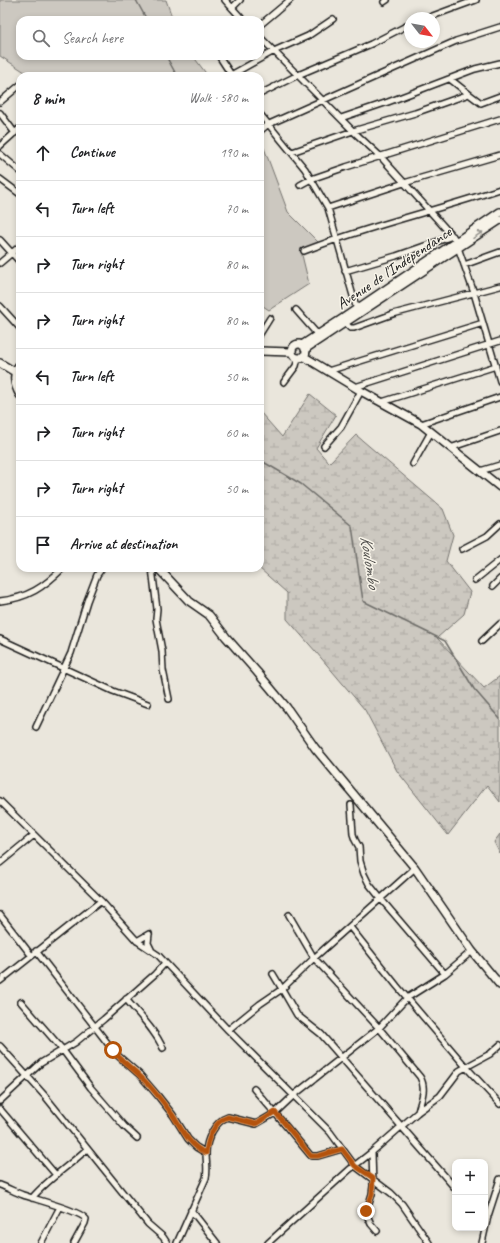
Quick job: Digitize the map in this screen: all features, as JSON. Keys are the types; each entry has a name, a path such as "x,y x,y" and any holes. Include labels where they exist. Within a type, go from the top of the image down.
{"street":[{"path":"225,0 239,16"},
{"path":"232,8 240,0"},
{"path":"264,22 290,0"},
{"path":"440,13 476,0"},
{"path":"264,57 308,36 333,19"},
{"path":"264,92 298,75 371,44 404,27"},
{"path":"264,127 456,41 500,27"},
{"path":"264,40 353,132 381,157 431,211 456,242 474,293 500,381"},
{"path":"222,60 230,72"},
{"path":"237,72 258,60"},
{"path":"341,118 475,69 500,63"},
{"path":"450,79 481,103 500,96"},
{"path":"0,102 16,88"},
{"path":"292,152 415,113 468,94"},
{"path":"0,113 15,133 0,146"},
{"path":"300,185 311,179 500,119"},
{"path":"264,120 292,152 311,179 328,208 357,310"},
{"path":"0,154 16,168"},
{"path":"328,208 404,183 500,155"},
{"path":"0,179 16,191"},
{"path":"304,251 336,239 500,189"},
{"name":"Avenue de l'Indépendance","path":"304,347 318,335 500,212"},
{"name":"Avenue de l'Indépendance","path":"304,347 345,323 456,242 500,220"},
{"path":"0,240 16,258"},
{"path":"345,271 396,256 456,242"},
{"path":"0,263 16,249"},
{"path":"464,265 500,252"},
{"path":"345,323 350,328 354,328 393,314 500,286"},
{"path":"0,306 16,324"},
{"path":"296,310 318,335"},
{"path":"264,328 270,318"},
{"path":"328,371 482,323"},
{"path":"324,446 341,427 358,389 500,341"},
{"path":"284,382 306,352 304,347 298,344 294,345 291,352"},
{"path":"264,351 291,352 294,356 301,357 328,371 421,424 500,487"},
{"path":"0,363 15,372 16,388"},
{"path":"382,402 496,366"},
{"path":"421,424 500,397"},
{"path":"450,448 500,431"},
{"path":"413,464 431,432"},
{"path":"480,471 500,465"},
{"path":"462,549 487,536 500,524"},
{"path":"475,580 500,560"},
{"path":"0,601 23,596 39,589 58,572"},
{"path":"36,727 62,668 71,653 87,601 99,572"},
{"path":"152,572 157,609 156,619 169,699"},
{"path":"162,572 189,601 208,615 287,708 315,748 415,868 472,951 500,985"},
{"path":"493,586 500,579"},
{"path":"482,641 500,624"},
{"path":"0,639 112,691 148,704"},
{"path":"0,801 101,901 137,941 151,950 165,963 228,1030 330,1132 355,1166 373,1178 402,1204 429,1243"},
{"path":"351,805 353,834 359,847 360,861 369,884 445,974"},
{"path":"0,863 34,835"},
{"path":"228,1030 282,988 415,868"},
{"path":"0,981 30,955 101,901"},
{"path":"0,915 30,955"},
{"path":"289,915 314,958 378,1028 424,1083 424,1089 418,1112"},
{"path":"350,927 407,998 500,1104"},
{"path":"137,941 149,934 148,942 151,950"},
{"path":"36,951 116,1054 140,1075 158,1096 173,1115 188,1139 196,1147 206,1153"},
{"path":"177,1243 206,1178 208,1171 206,1153 211,1134 220,1121 228,1117 256,1124 275,1112 378,1028 407,998 445,974 472,951"},
{"path":"0,1100 41,1063 62,1049 76,1042 155,974 165,963"},
{"path":"273,974 297,1015 321,1034 452,1184"},
{"path":"126,999 157,1036 163,1048"},
{"path":"22,1002 62,1049 91,1088 124,1126 137,1138"},
{"path":"272,1242 339,1178 372,1152 418,1112 440,1096 456,1075 466,1067 490,1054 500,1045"},
{"path":"0,1046 45,1096 148,1224 167,1243"},
{"path":"254,1089 311,1156 318,1156 342,1149"},
{"path":"0,1109 56,1176"},
{"path":"32,1198 40,1188 87,1149"},
{"path":"372,1152 372,1194 366,1213 371,1224 377,1231"},
{"path":"488,1210 500,1179"},
{"path":"0,1185 32,1198 80,1214 84,1217 86,1219 74,1243"},
{"path":"41,1243 60,1207"},
{"path":"191,1210 217,1243"},
{"path":"482,1243 484,1231"}],"green space":[{"path":"0,0 166,0 172,16 16,16 16,60 196,60 205,72 25,72 0,56"},
{"path":"264,148 288,212 321,245 302,255 309,284 269,310 264,307"},
{"path":"310,394 336,415 316,448 329,463 356,435 443,509 453,535 446,561 470,592 464,614 437,638 484,688 500,676 500,802 487,785 448,835 397,771 365,710 287,619 287,593 263,572 264,417 282,437"},
{"path":"500,834 500,854 494,842"}],"waterway":[{"name":"Koulombo","path":"136,0 145,16"},
{"name":"Koulombo","path":"168,60 175,72"},
{"name":"Koulombo","path":"264,462 301,484 352,526 363,601 445,641 474,689 500,719"}],"route":[{"path":"113,1050 140,1075 173,1115 188,1139 201,1151 206,1153 211,1134 220,1121 224,1118 228,1117 256,1124 275,1112 310,1156 318,1156 342,1149 355,1166 373,1178 372,1194 366,1211"}]}
